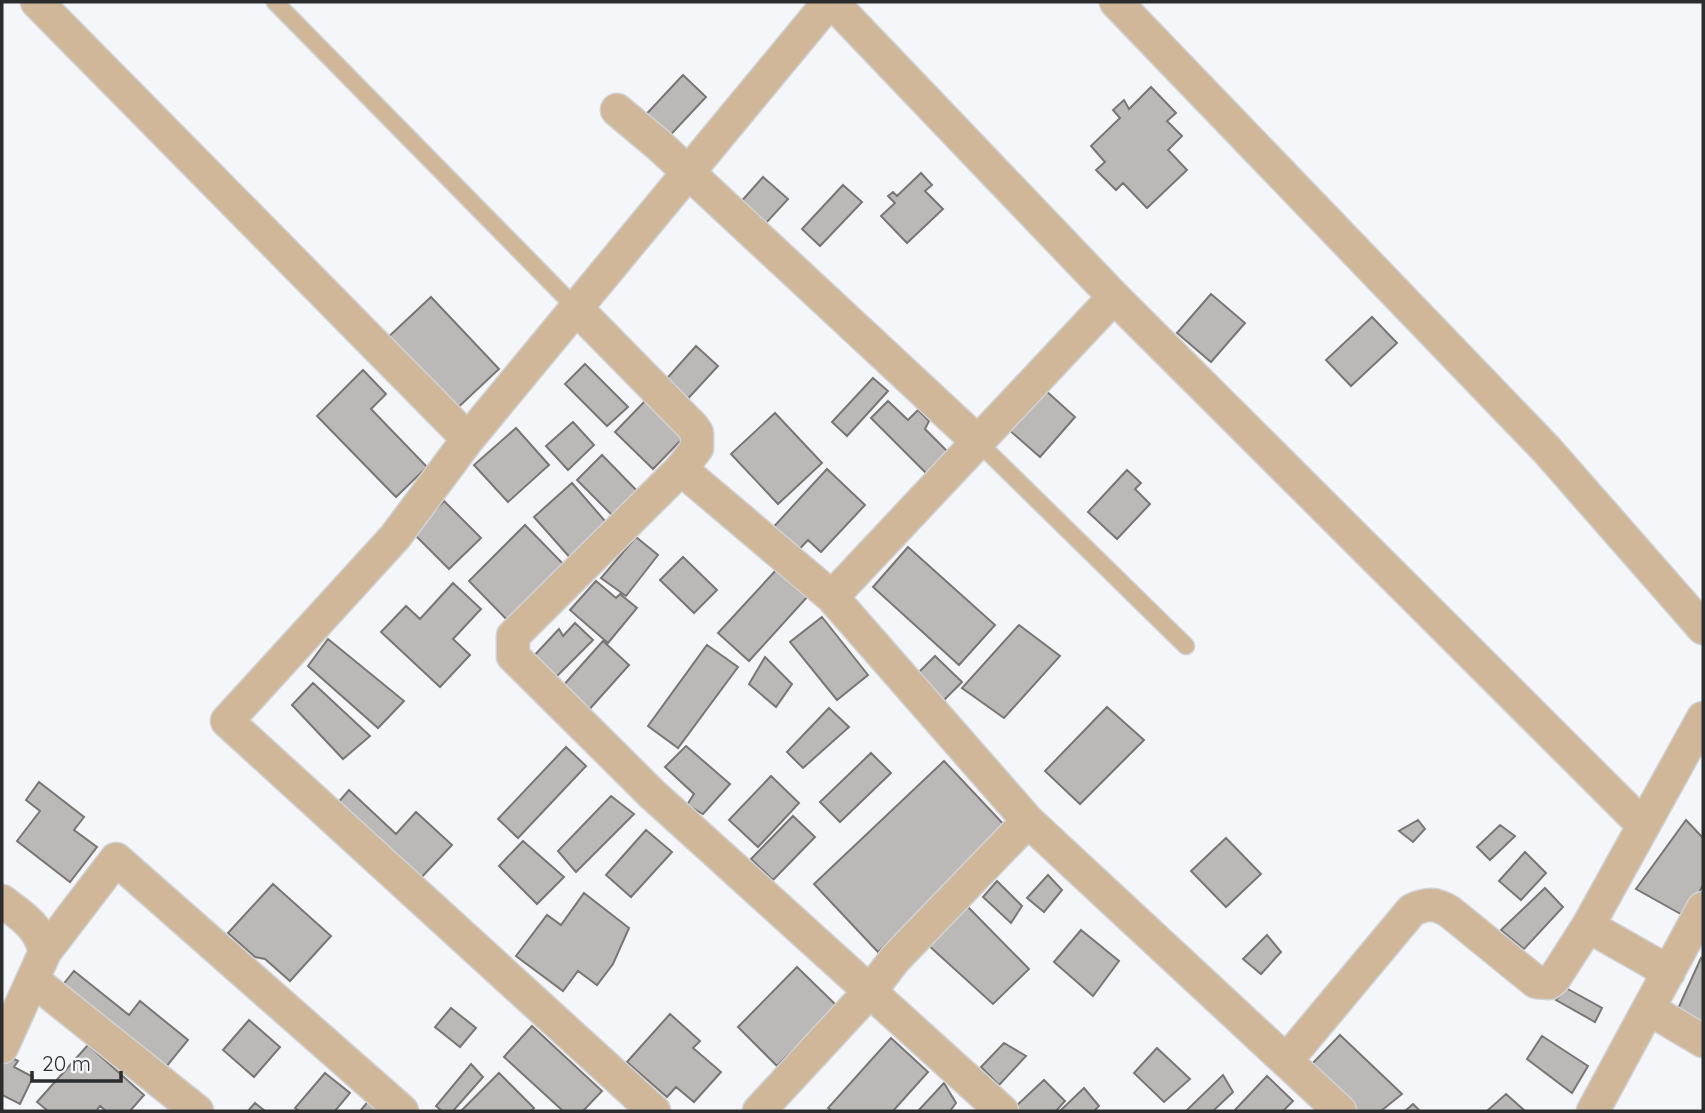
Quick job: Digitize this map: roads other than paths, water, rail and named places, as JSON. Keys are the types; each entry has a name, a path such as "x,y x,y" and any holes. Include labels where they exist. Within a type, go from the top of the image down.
{"street":[{"path":"37,2 468,439"},
{"path":"654,1111 227,721 395,537 468,439 830,2 1114,297 1643,825"},
{"path":"1116,2 1547,450 1703,628"},
{"path":"617,110 978,442"},
{"path":"832,597 1114,297"},
{"path":"576,308 697,433 696,448 681,469 513,636 513,656 652,794 1002,1111"},
{"path":"681,469 832,597 1028,821 1340,1111"},
{"path":"1286,1061 1412,910 1425,904 1439,905 1450,912 1536,982 1554,979 1588,926 1703,718"},
{"path":"759,1111 895,959 1028,821"},
{"path":"2,1047 39,966 116,859 402,1111"},
{"path":"2,901 32,923 41,935 39,966"},
{"path":"1593,1111 1703,908"},
{"path":"1588,926 1669,972"},
{"path":"39,966 197,1111"},
{"path":"1649,1009 1703,1041"}],"lane":[{"path":"275,2 576,308"},
{"path":"978,442 1186,646"}]}
